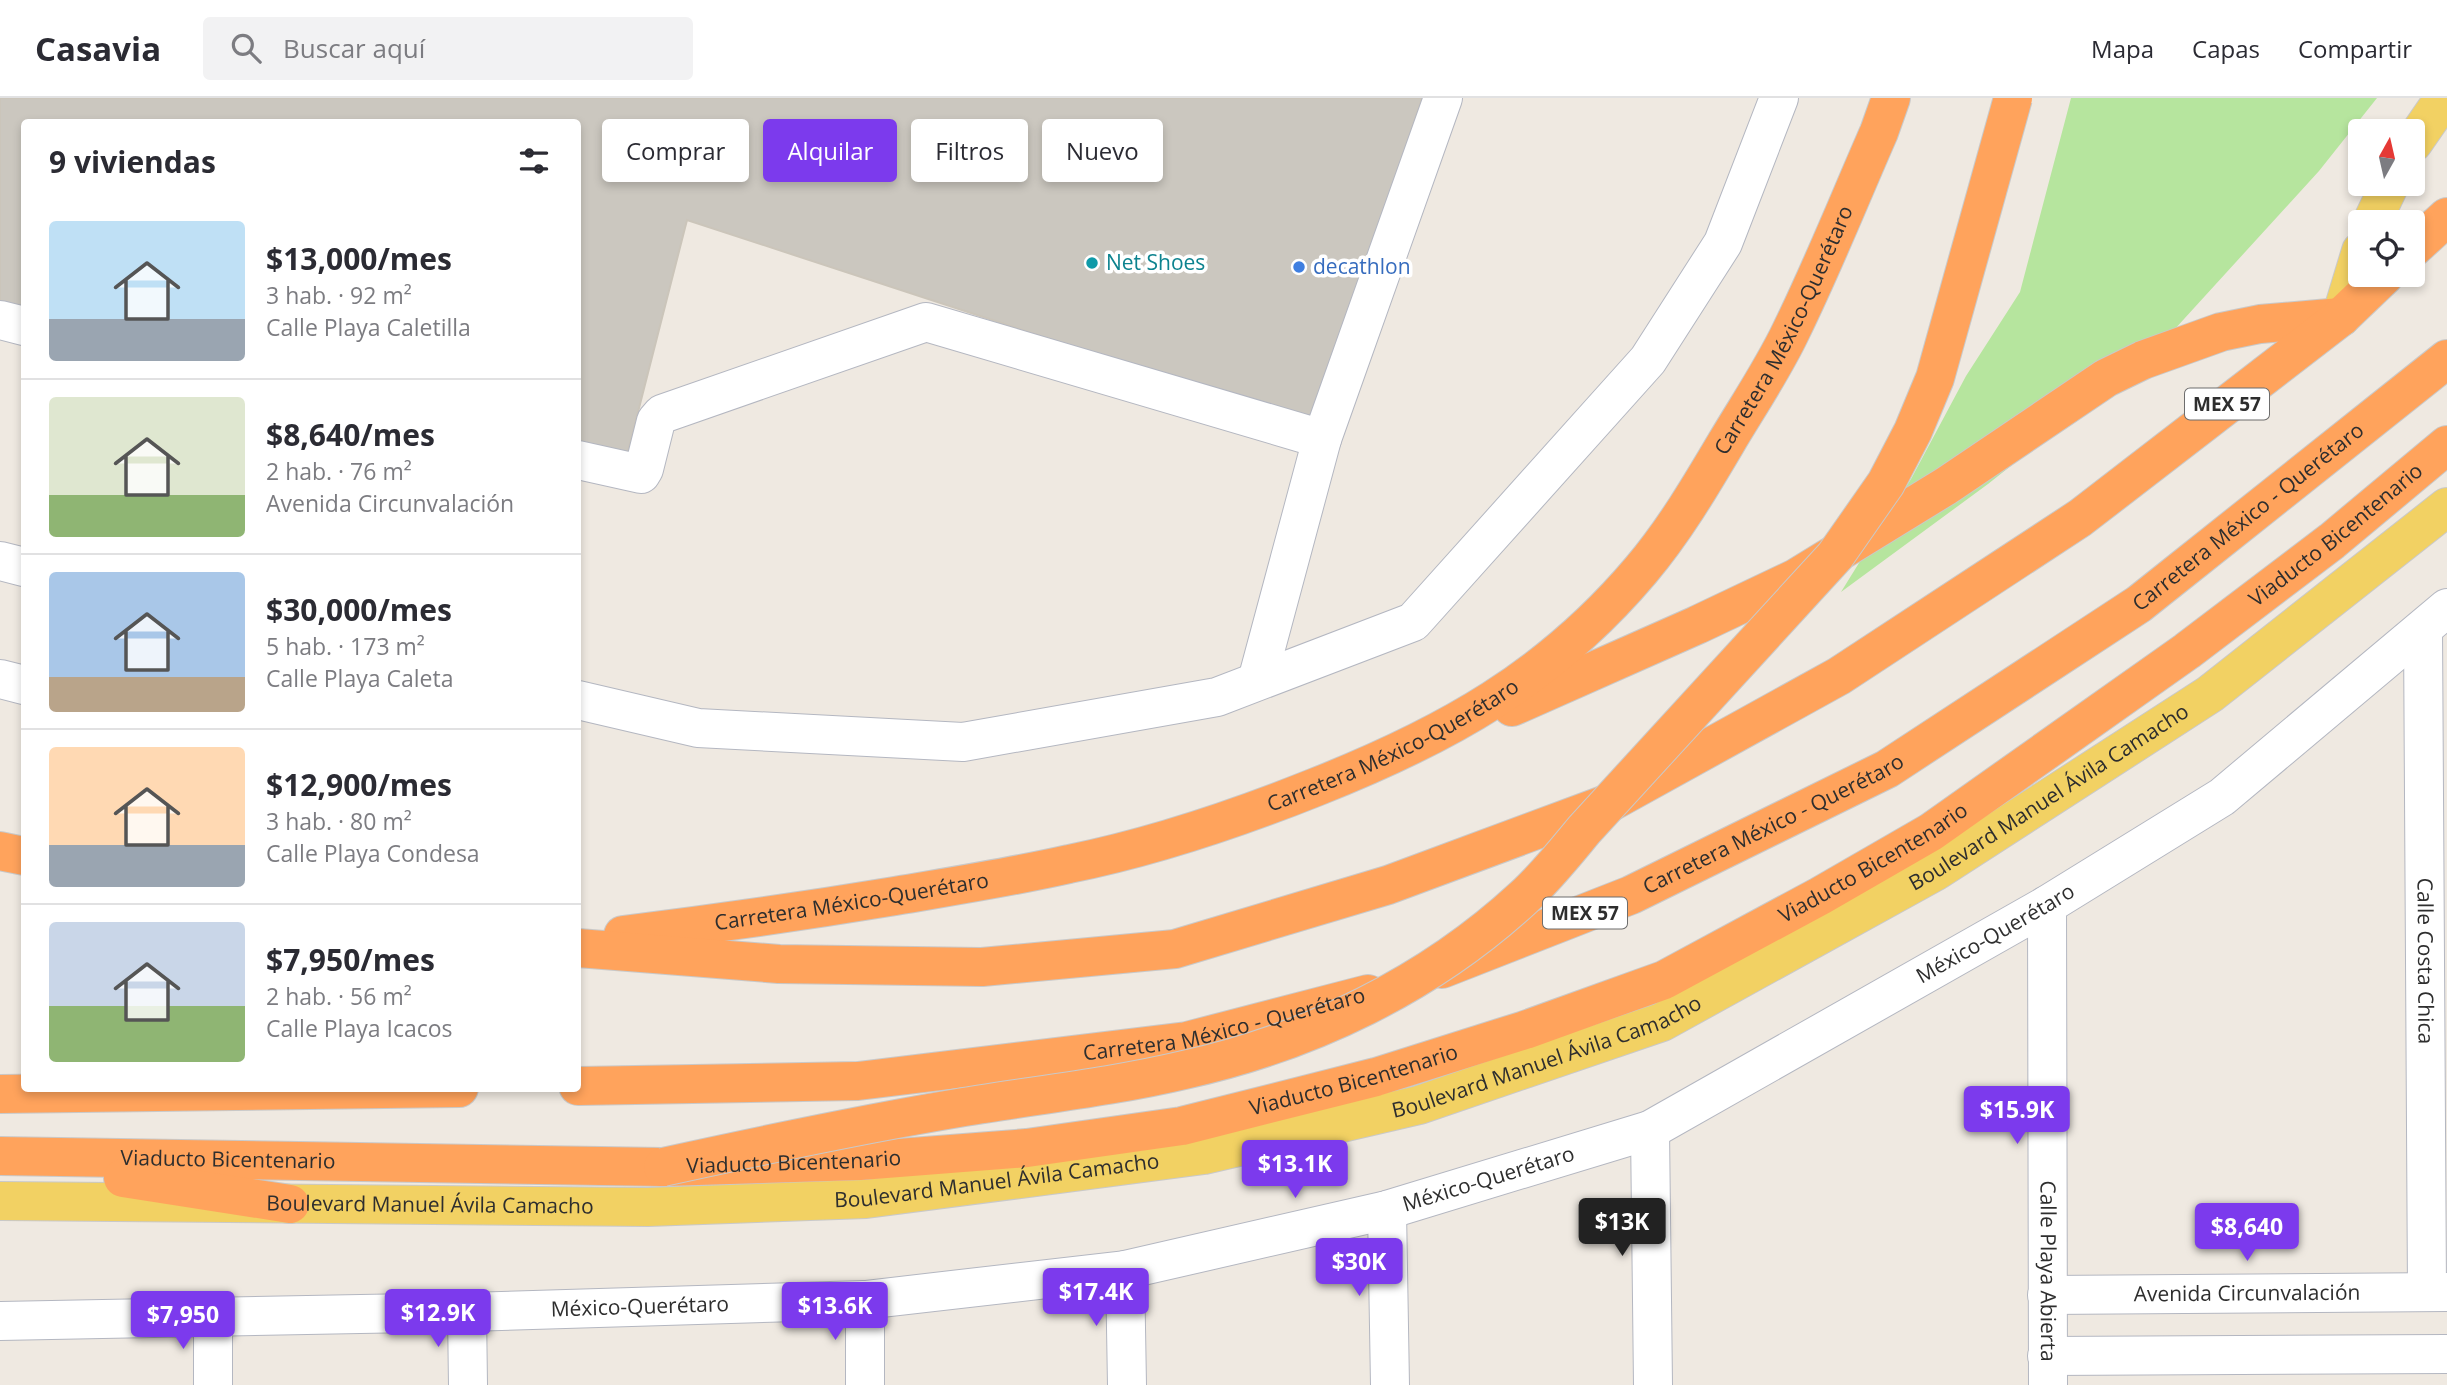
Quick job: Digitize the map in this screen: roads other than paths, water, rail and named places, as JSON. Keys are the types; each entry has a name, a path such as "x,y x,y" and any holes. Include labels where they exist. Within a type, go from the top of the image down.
{"highway":[{"name":"Carretera México-Querétaro","path":"581,940 828,907 1073,864 1171,838 1244,814 1365,768 1457,723 1507,692 1553,657 1597,618 1642,570 1682,517 1790,334 1879,132 1891,98"},
{"path":"663,1167 905,1117 1129,1082 1241,1055 1292,1038 1391,994 1444,961 1494,924 1527,895 1557,863 1584,830 1835,556 1886,483 1913,431 1935,378 2013,98"},
{"path":"2425,237 2447,217"},
{"name":"MEX 57","path":"581,948 779,964 982,967 1175,949 1388,885 1609,803 1839,676 2080,518 2340,317 2372,287"},
{"path":"1365,768 1545,693 1796,578 1946,486 2106,378 2143,360 2195,341 2260,324 2340,317"},
{"name":"Carretera México - Querétaro","path":"581,1086 858,1081 1187,1041 1415,980 1631,895 1887,769 2139,604 2447,359"},
{"name":"Viaducto Bicentenario","path":"0,1157 663,1167 860,1161 1027,1148 1182,1126 1376,1077 1525,1030 1664,980 1820,896 1931,832 2187,651 2332,541 2447,445"},
{"path":"0,851 21,855"},
{"path":"0,1094 153,1092"},
{"path":"0,1157 290,1204"}],"main road":[{"path":"2426,124 2444,98"},
{"path":"2340,317 2350,287"},
{"name":"Boulevard Manuel Ávila Camacho","path":"10,1203 648,1207 866,1199 1204,1155 1419,1105 1662,1022 1936,871 2210,694 2447,507"}],"street":[{"path":"1257,681 1322,439 1443,98"},
{"path":"581,701 698,728 963,742 1217,697 1413,622 1648,360 1723,243 1779,98"},
{"path":"0,320 21,325"},
{"path":"581,461 641,474 656,421 662,414 926,322 1322,439"},
{"path":"0,561 21,566"},
{"name":"México-Querétaro","path":"0,1321 467,1312 864,1300 1125,1270 1387,1210 1650,1130 2048,905 2222,797 2435,619"},
{"name":"Calle Costa Chica","path":"2435,619 2437,1292"},
{"path":"0,679 21,684"},
{"name":"Calle Playa Abierta","path":"2048,905 2048,1371"},
{"path":"1650,1130 1653,1385"},
{"path":"1387,1210 1390,1385"},
{"path":"1125,1270 1127,1385"},
{"name":"Avenida Circunvalación","path":"2047,1295 2437,1292"},
{"path":"864,1300 865,1385"},
{"path":"467,1312 468,1385"},
{"path":"213,1318 213,1385"},
{"path":"2048,1371 2447,1354"}],"place":[{"name":"Net Shoes","path":"1092,263"},
{"name":"decathlon","path":"1299,267"}]}
